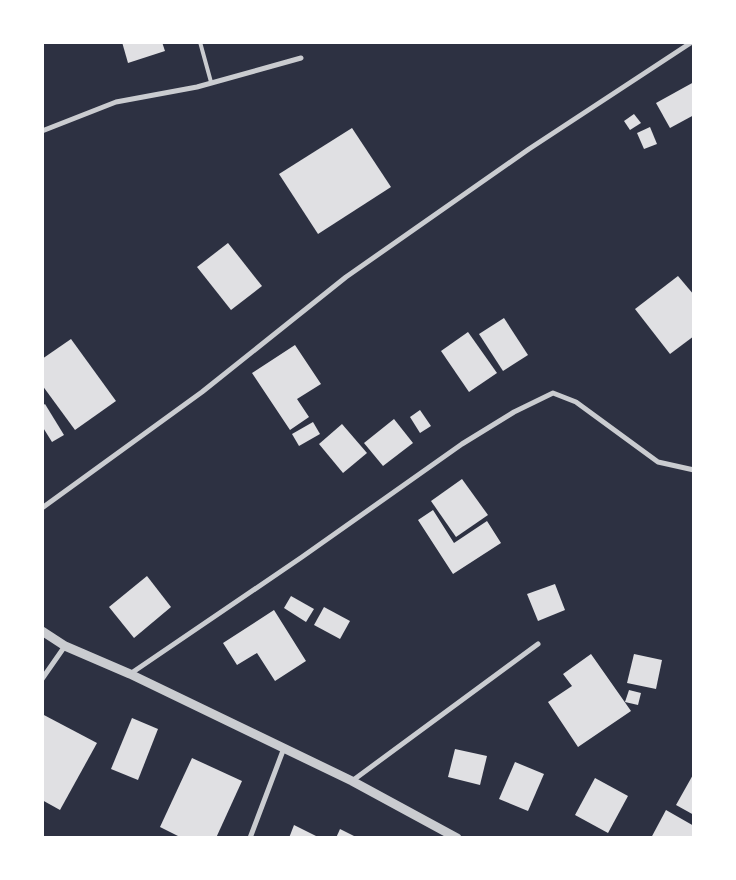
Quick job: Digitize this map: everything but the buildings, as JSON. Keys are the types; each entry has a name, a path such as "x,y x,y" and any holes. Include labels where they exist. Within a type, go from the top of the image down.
{"street":[{"path":"42,508 202,392 346,277 529,149 692,42"},
{"path":"42,131 116,102 197,86 301,58"},
{"path":"130,674 302,557 462,444 514,412 553,393 576,402 658,462 694,470"},
{"path":"42,631 65,646 130,674 352,781 457,838"},
{"path":"352,781 538,644"},
{"path":"42,679 65,646"},
{"path":"250,838 284,748"}],"lane":[{"path":"200,42 211,82"}]}
